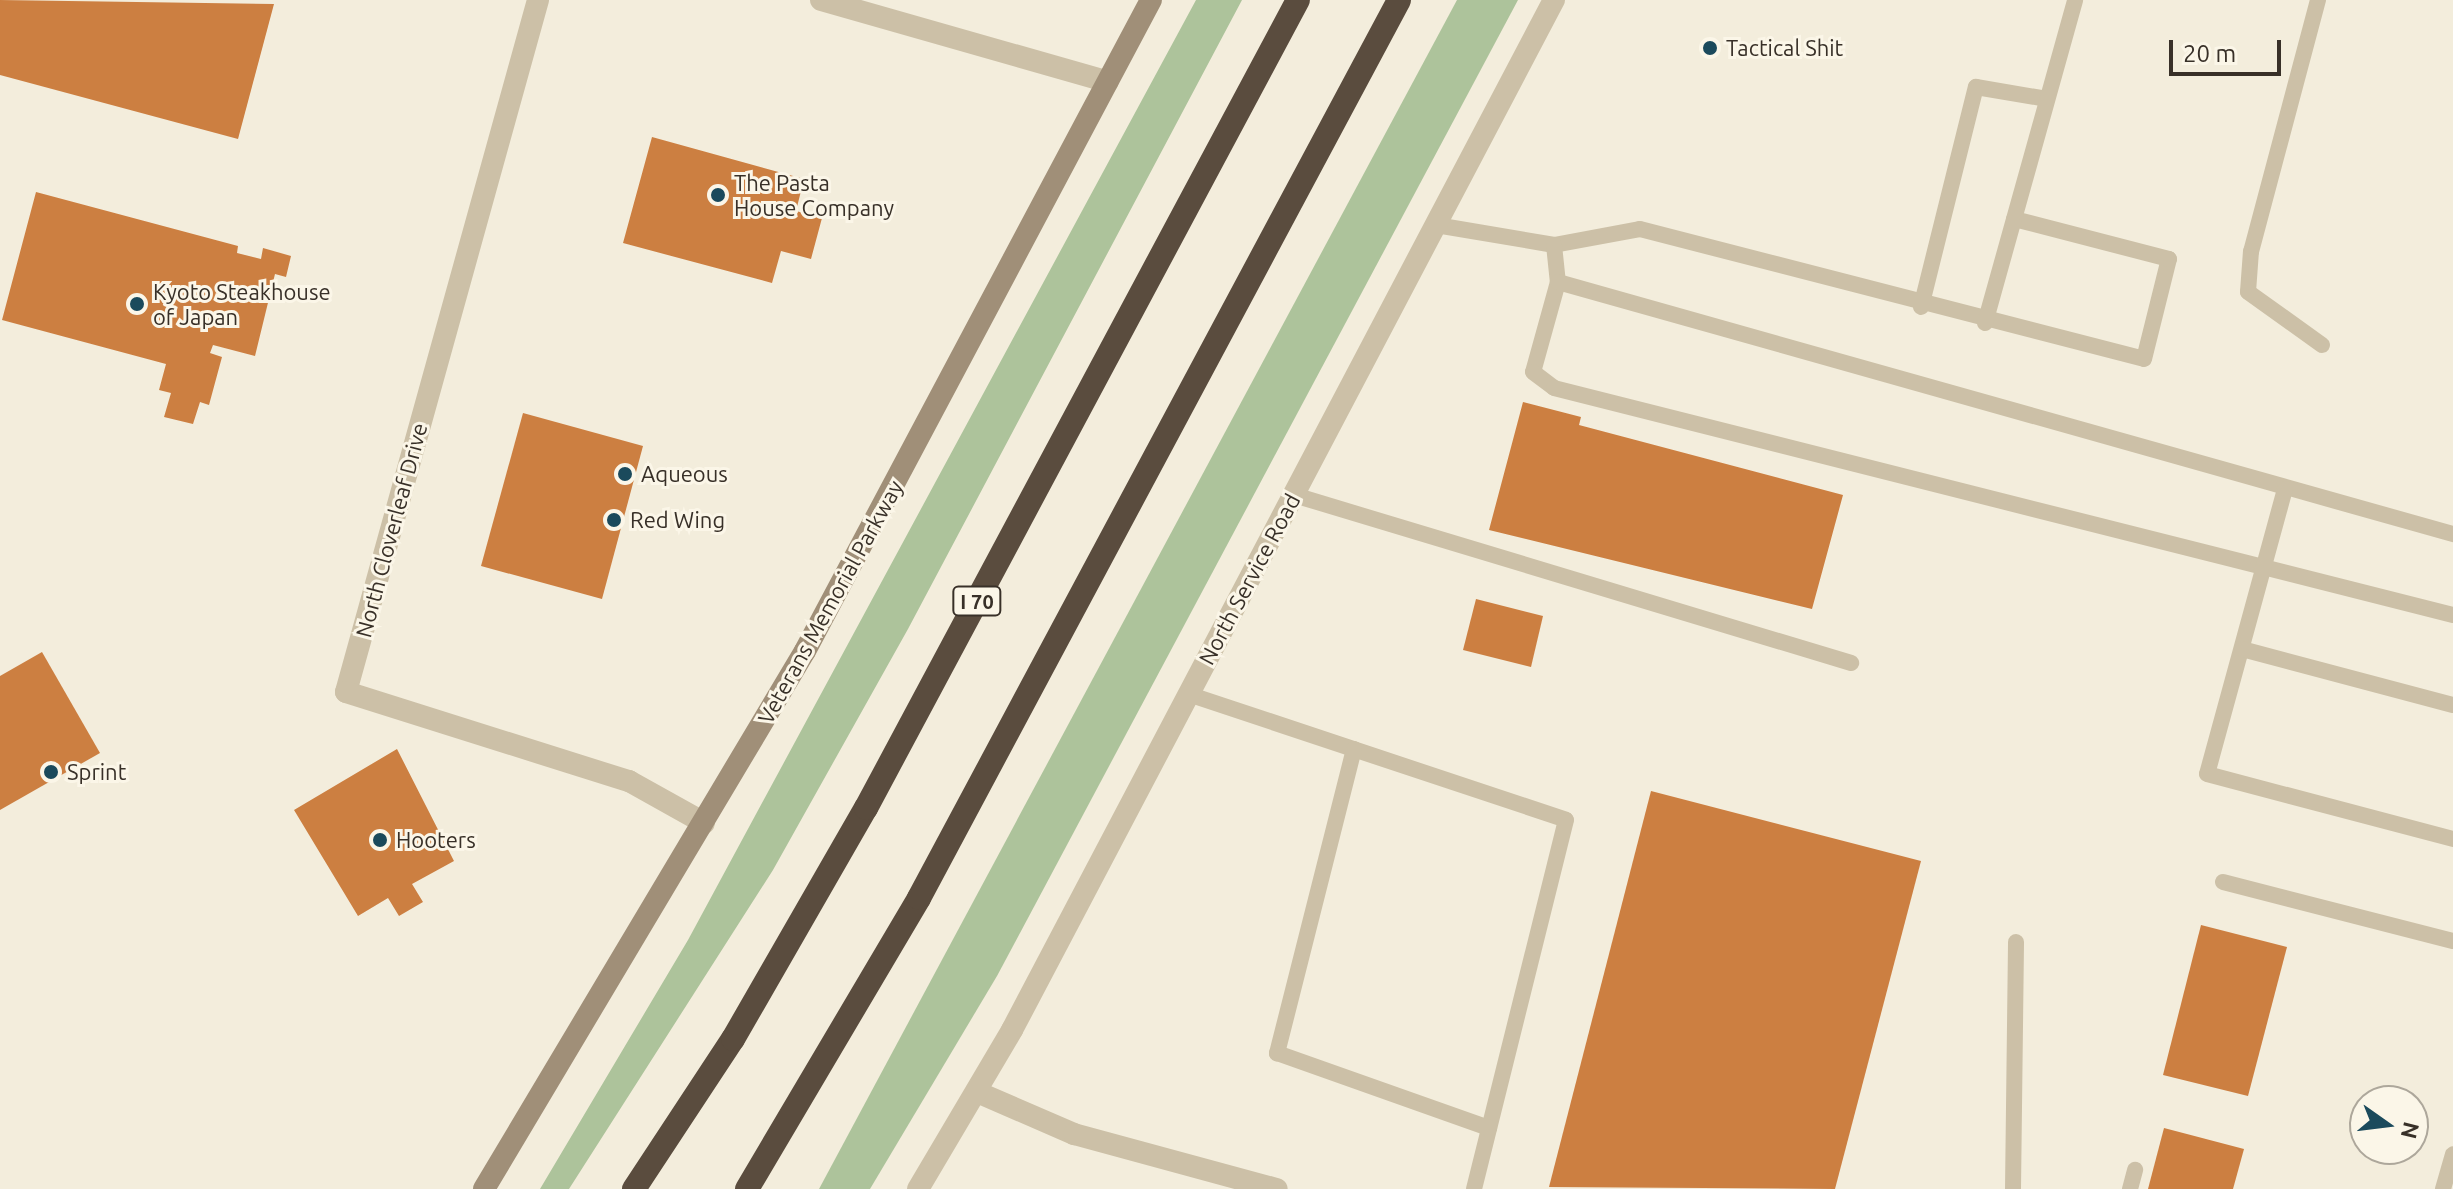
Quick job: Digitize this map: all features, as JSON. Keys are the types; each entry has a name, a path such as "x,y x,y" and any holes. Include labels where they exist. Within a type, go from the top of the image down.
{"highway":[{"name":"I 70","path":"634,1189 733,1039 866,808 1298,0"},
{"path":"747,1189 919,898 1399,0"}],"main road":[{"name":"Veterans Memorial Parkway","path":"484,1189 805,651 1151,0"}],"street":[{"name":"North Cloverleaf Drive","path":"538,0 346,692 629,781 704,823"},
{"path":"821,0 1108,82"},
{"name":"North Service Road","path":"918,1189 977,1092 1554,0"},
{"path":"977,1092 1074,1134 1277,1189"}],"lane":[{"path":"1985,323 2075,0"},
{"path":"2318,0 2251,251 2248,292 2322,345"},
{"path":"1921,307 1976,87 2047,99"},
{"path":"1436,225 1554,245 1640,229 1921,307 2144,359 2169,259 2014,219"},
{"path":"1554,245 1558,282 1533,372 1554,388 2453,615"},
{"path":"1558,282 2453,534"},
{"path":"2285,489 2207,774 2453,839"},
{"path":"1294,495 1851,663"},
{"path":"2242,649 2453,705"},
{"path":"1188,694 1566,820 1474,1189"},
{"path":"1354,749 1277,1053 1489,1128"},
{"path":"2223,882 2453,941"},
{"path":"2013,1189 2016,942"},
{"path":"2443,1189 2453,1154"},
{"path":"2130,1189 2135,1170"}],"green space":[{"path":"1196,0 1242,0 908,629 773,870 569,1189 540,1189 688,940"},
{"path":"1457,0 1518,0 997,976 870,1189 819,1189"}],"building":[{"path":"0,0 274,4 238,139 0,75"},
{"name":"The Pasta House Company","path":"652,137 804,179 796,211 822,218 811,259 781,251 772,283 623,243"},
{"name":"Kyoto Steakhouse of Japan","path":"36,192 238,246 237,253 261,259 263,248 291,256 286,277 275,274 255,356 213,345 210,353 222,357 209,405 200,402 193,424 164,417 171,393 159,390 166,364 2,320"},
{"path":"1523,402 1581,417 1579,425 1843,495 1812,609 1489,530"},
{"path":"523,413 643,446 602,599 481,566"},
{"path":"1476,599 1543,616 1531,667 1463,650"},
{"path":"42,652 100,753 0,810 0,676"},
{"name":"Hooters","path":"397,749 454,861 412,884 423,902 399,916 388,898 358,916 294,810"},
{"path":"1651,791 1921,861 1835,1189 1549,1187"},
{"path":"2201,925 2287,947 2248,1096 2163,1075"},
{"path":"2164,1128 2244,1149 2233,1189 2148,1189"}],"place":[{"name":"Tactical Shit","path":"1710,48"},
{"name":"The Pasta House Company","path":"718,195"},
{"name":"Kyoto Steakhouse of Japan","path":"137,304"},
{"name":"Aqueous","path":"625,474"},
{"name":"Red Wing","path":"614,520"},
{"name":"Sprint","path":"51,772"},
{"name":"Hooters","path":"380,840"}]}
